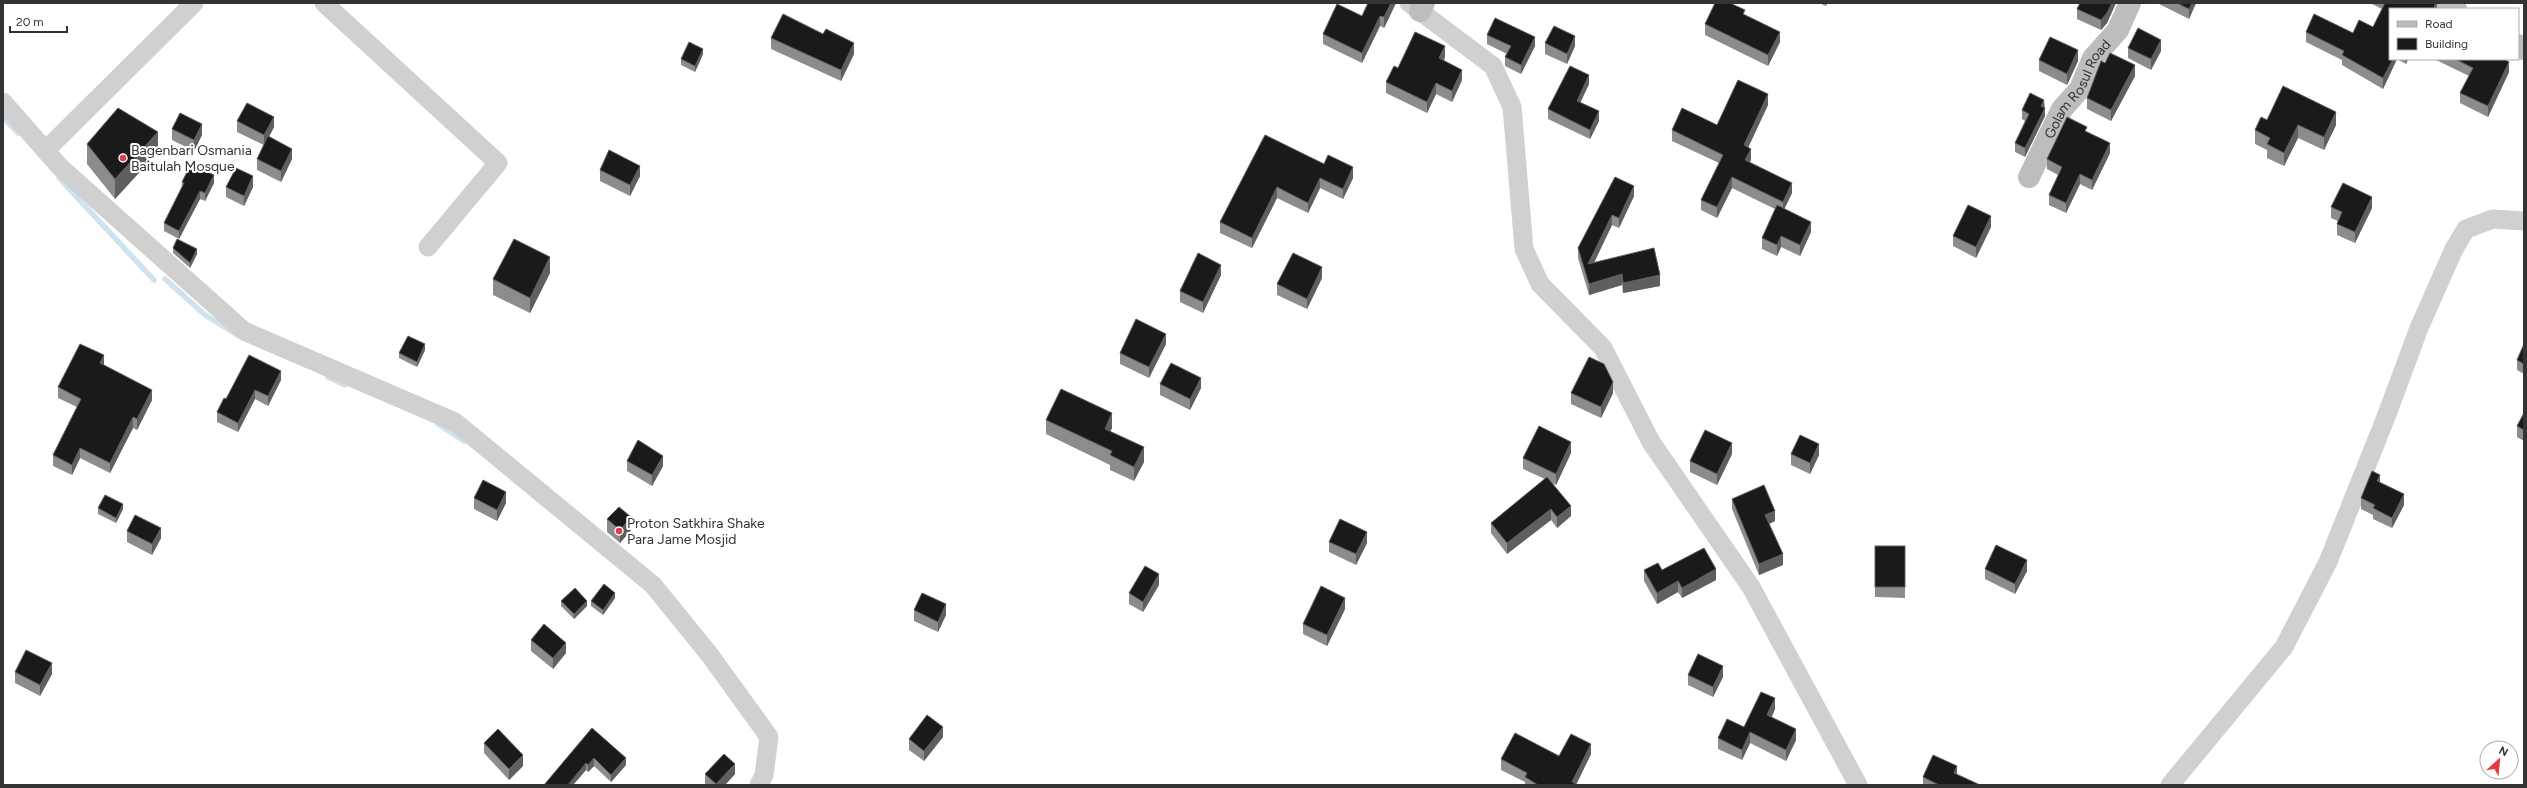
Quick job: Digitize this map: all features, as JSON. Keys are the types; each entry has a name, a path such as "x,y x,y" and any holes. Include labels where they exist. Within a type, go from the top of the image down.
{"street":[{"path":"46,150 194,3"},
{"path":"324,3 498,163 428,247"},
{"name":"Golam Rosul Road","path":"2029,177 2062,109 2080,89 2094,58 2118,30 2130,3"},
{"path":"1418,6 1493,66 1512,107 1524,249 1540,284 1603,348 1651,442 1751,586 1858,785"},
{"path":"3,102 60,167 244,331 455,422 653,585 709,654 769,737 764,775 759,785"},
{"path":"2170,785 2284,647 2328,562 2386,417 2419,328 2454,249 2466,229 2493,219 2524,221"}],"building":[{"path":"1368,3 1391,3 1384,17 1380,16 1362,53 1323,34 1337,4 1362,16"},
{"path":"1715,3 1730,3 1745,10 1743,14 1780,32 1768,55 1705,24"},
{"path":"2080,3 2112,3 2107,13 2101,20 2077,9"},
{"path":"2177,3 2192,3 2189,9"},
{"path":"2385,3 2436,3 2434,7 2436,8 2389,8 2389,60 2392,60 2383,78 2342,55 2344,51 2306,32 2314,14 2353,33 2359,20 2373,27"},
{"path":"783,14 823,34 826,29 854,43 841,70 771,38"},
{"path":"1495,18 1535,37 1521,65 1505,57 1511,46 1487,35"},
{"path":"1554,26 1575,36 1567,54 1545,43"},
{"path":"2138,28 2161,40 2151,59 2128,48"},
{"path":"1415,32 1445,46 1439,58 1462,70 1452,91 1436,83 1427,102 1386,82 1394,66 1398,68"},
{"path":"2050,37 2078,50 2067,74 2039,60"},
{"path":"689,42 703,49 695,66 681,59"},
{"path":"2110,53 2135,65 2111,110 2087,98 2101,61 2105,63"},
{"path":"2457,60 2506,60 2509,62 2488,106 2460,93 2473,68"},
{"path":"1570,66 1589,75 1577,101 1599,111 1590,130 1548,109"},
{"path":"1738,80 1768,94 1744,145 1751,149 1745,160 1792,183 1783,202 1732,177 1717,207 1701,200 1723,155 1672,130 1682,108 1717,125"},
{"path":"2283,86 2336,112 2324,137 2298,125 2284,153 2267,144 2270,138 2255,130 2261,117 2267,120"},
{"path":"2030,93 2044,100 2041,106 2045,108 2025,148 2015,143 2029,114 2022,110"},
{"path":"247,103 274,117 264,135 237,121"},
{"path":"118,108 158,132 115,179 87,144"},
{"path":"180,113 202,124 194,140 172,129"},
{"path":"2067,117 2087,127 2085,131 2110,143 2092,180 2080,174 2066,203 2049,195 2062,167 2047,159"},
{"path":"1265,135 1324,164 1328,155 1353,167 1343,189 1320,178 1308,203 1277,187 1252,238 1220,222"},
{"path":"268,136 292,149 281,171 257,159"},
{"path":"609,150 640,166 630,185 600,170"},
{"path":"191,164 214,175 205,193 200,191 179,231 164,223 184,183 182,182"},
{"path":"236,168 253,176 244,196 226,187"},
{"path":"1615,177 1634,186 1619,218 1612,215 1588,264 1654,248 1660,275 1623,283 1622,274 1589,284 1578,248"},
{"path":"2343,183 2372,197 2355,232 2337,224 2342,212 2331,207"},
{"path":"1777,205 1811,222 1800,245 1781,236 1777,245 1762,238"},
{"path":"1968,205 1991,216 1976,247 1953,236"},
{"path":"177,239 197,249 190,263 173,248"},
{"path":"514,239 550,257 530,298 493,279"},
{"path":"1198,253 1221,265 1203,302 1180,291"},
{"path":"1293,253 1322,267 1307,299 1277,284"},
{"path":"1136,319 1166,334 1149,367 1120,353"},
{"path":"408,336 425,344 417,362 399,353"},
{"path":"80,344 104,355 100,363 152,390 137,419 133,417 110,463 80,448 72,465 53,455 81,399 58,387"},
{"path":"2524,344 2524,364 2517,360"},
{"path":"249,355 281,371 268,396 255,390 238,423 217,412 224,398 226,399"},
{"path":"1589,357 1604,364 1613,382 1601,407 1571,393"},
{"path":"1171,363 1201,378 1190,399 1160,384"},
{"path":"1061,389 1112,413 1105,429 1144,447 1134,467 1110,455 1112,451 1046,420"},
{"path":"2524,413 2524,430 2517,426"},
{"path":"1539,426 1571,442 1556,474 1523,458"},
{"path":"1705,430 1732,443 1717,474 1690,461"},
{"path":"1800,435 1819,444 1810,463 1791,454"},
{"path":"638,440 663,456 652,475 627,461"},
{"path":"2372,471 2380,475 2377,481 2404,494 2392,518 2373,508 2375,505 2361,498"},
{"path":"1547,477 1571,506 1557,517 1551,509 1507,543 1491,523"},
{"path":"483,480 506,492 497,510 474,498"},
{"path":"1764,485 1775,511 1765,515 1783,554 1759,564 1732,499"},
{"path":"105,495 123,504 116,518 98,508"},
{"path":"619,507 631,517 620,530 607,519"},
{"path":"135,515 161,528 152,544 127,531"},
{"path":"1340,519 1367,532 1356,554 1329,542"},
{"path":"1996,545 2027,560 2015,584 1985,569"},
{"path":"1875,546 1905,546 1905,587 1875,587"},
{"path":"1704,548 1716,569 1682,588 1678,581 1657,593 1644,570 1658,563 1662,570"},
{"path":"1145,566 1159,574 1143,602 1129,593"},
{"path":"604,584 615,593 603,610 591,601"},
{"path":"1321,586 1345,598 1327,635 1303,624"},
{"path":"575,588 587,601 574,614 561,601"},
{"path":"922,593 946,604 938,622 914,610"},
{"path":"544,624 566,643 553,658 531,640"},
{"path":"26,650 52,663 40,685 15,672"},
{"path":"1698,654 1723,666 1713,687 1688,675"},
{"path":"1761,692 1775,698 1767,715 1796,729 1786,750 1750,732 1742,750 1718,738 1727,719 1744,727"},
{"path":"927,715 943,727 924,751 909,739"},
{"path":"592,728 626,758 611,775 594,758 588,765 586,763 568,785 544,785"},
{"path":"498,729 523,755 509,769 484,743"},
{"path":"1515,733 1559,756 1571,734 1591,744 1572,782 1578,785 1538,785 1525,777 1527,773 1501,759"},
{"path":"724,754 735,764 716,784 705,774"},
{"path":"1933,755 1957,766 1954,773 1980,785 1939,785 1923,777"}],"waterway":[{"path":"3,117 18,133"},
{"path":"59,178 154,280"},
{"path":"165,279 205,315 239,336"},
{"path":"328,377 345,385"},
{"path":"438,424 464,441"}],"place":[{"name":"Bagenbari Osmania Baitulah Mosque","path":"123,158"},
{"name":"Proton Satkhira Shake Para Jame Mosjid","path":"619,531"}]}
